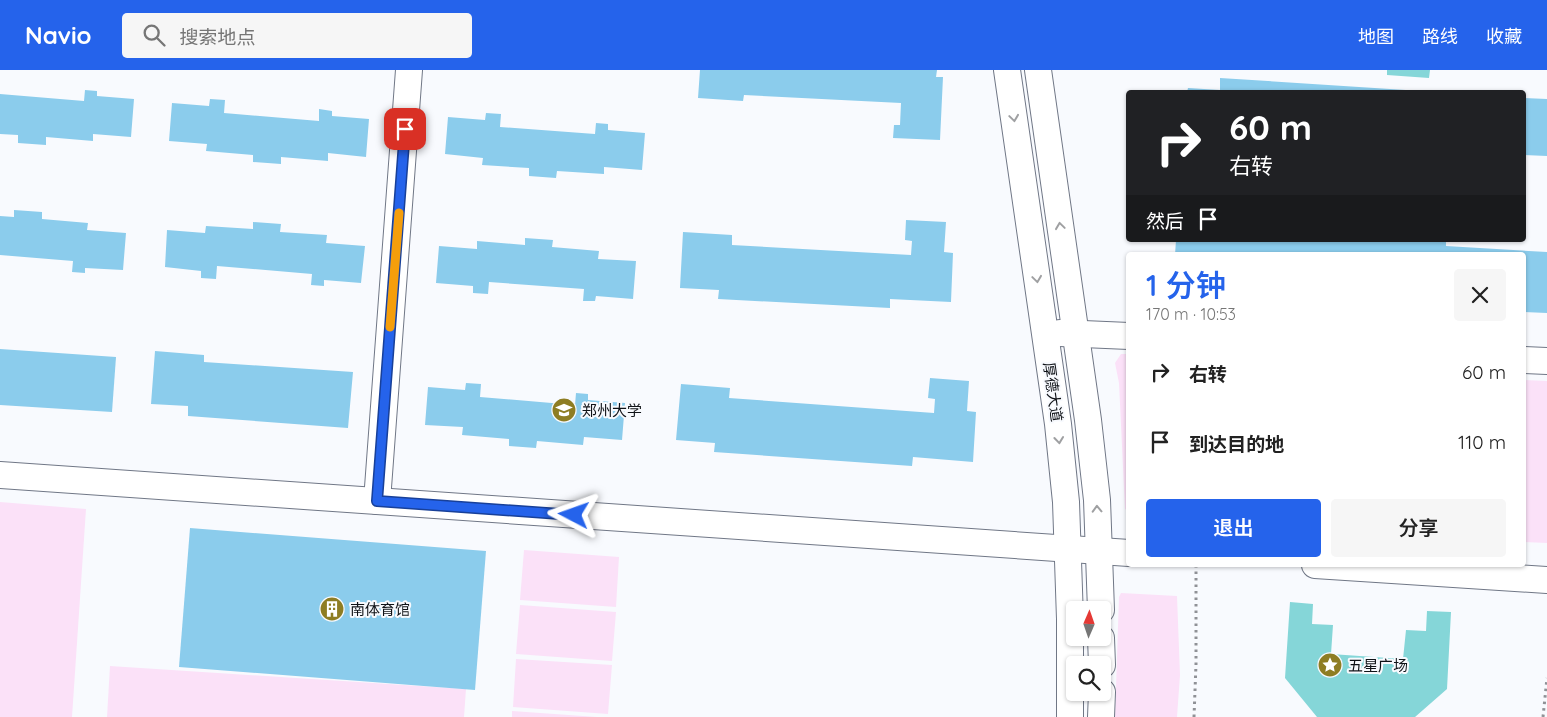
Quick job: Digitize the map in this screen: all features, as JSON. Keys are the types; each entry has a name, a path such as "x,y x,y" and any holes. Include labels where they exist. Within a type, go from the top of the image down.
{"lane":[{"path":"377,501 409,70"},
{"name":"厚德大道","path":"1006,70 1058,424 1066,502 1070,619 1070,717"},
{"name":"厚德大道","path":"1038,70 1089,429 1097,500 1101,601"},
{"path":"1044,332 1126,336"},
{"path":"1526,360 1547,361"},
{"path":"0,475 1126,553"},
{"path":"1346,567 1547,580"},
{"path":"1101,717 1102,701"}],"path":[{"path":"1194,717 1196,567"},
{"path":"1543,717 1547,678"}],"shaded area":[{"path":"1121,354 1126,354 1126,510 1119,383 1115,363"},
{"path":"1526,380 1547,381 1547,543 1526,542"},
{"path":"0,502 86,509 72,717 0,717"},
{"path":"524,550 619,557 616,607 520,600"},
{"path":"1121,593 1177,596 1180,675 1177,717 1115,717 1119,597"},
{"path":"520,605 616,612 612,661 516,654"},
{"path":"516,659 612,665 608,714 513,707"},
{"path":"110,666 466,689 464,717 107,717"},
{"path":"512,711 597,717 512,717"}],"water":[{"path":"1387,70 1430,70 1429,78 1387,75"},
{"path":"1290,602 1313,604 1312,624 1333,625 1331,654 1403,659 1406,630 1426,631 1427,611 1451,612 1447,689 1415,717 1317,717 1285,678"}],"building":[{"path":"700,70 937,70 936,77 943,77 940,140 893,138 894,125 900,125 901,103 744,95 743,101 698,98"},
{"path":"1220,78 1406,90 1220,90"},
{"path":"1188,88 1220,90 1188,90"},
{"path":"85,90 97,91 97,96 134,99 131,137 93,134 93,141 46,137 46,145 18,143 18,135 0,134 0,94 84,101"},
{"path":"1526,98 1547,99 1547,156 1526,155"},
{"path":"210,99 225,100 224,113 319,121 319,109 332,111 332,116 369,119 366,157 328,153 328,161 281,157 281,164 253,162 253,155 206,151 207,144 169,141 172,103 209,106"},
{"path":"486,113 501,114 500,127 595,134 596,123 608,124 608,130 645,133 642,170 604,167 604,174 557,171 556,178 529,176 529,168 482,165 483,158 445,154 448,117 485,120"},
{"path":"14,210 42,212 42,219 88,223 87,230 126,233 123,270 85,268 85,273 72,272 73,261 0,255 0,216 14,217"},
{"path":"906,220 946,222 944,252 953,253 951,302 890,299 890,308 718,299 719,290 680,288 683,232 732,235 732,245 911,255 912,241 905,240"},
{"path":"253,222 281,224 280,232 327,235 326,243 365,246 361,283 324,280 324,286 311,285 312,274 217,266 216,279 201,278 201,271 165,267 167,230 205,233 206,226 253,229"},
{"path":"525,238 553,240 552,247 599,251 598,259 636,261 633,299 596,296 595,301 583,301 584,289 489,282 488,294 473,293 473,286 436,283 439,246 477,249 477,241 525,245"},
{"path":"1176,242 1446,242 1446,246 1547,252 1547,313 1526,312 1526,252 1175,252"},
{"path":"0,349 116,357 112,412 0,405"},
{"path":"155,351 204,355 204,362 353,372 348,428 188,416 188,406 151,404"},
{"path":"930,378 969,381 967,411 976,412 973,462 913,457 912,466 714,452 715,443 676,440 681,384 730,388 729,398 934,413 935,399 928,398"},
{"path":"466,383 481,384 480,397 575,405 576,393 588,394 588,400 625,403 622,440 584,437 583,445 537,441 536,448 509,446 509,439 462,435 463,427 425,425 428,387 465,390"},
{"name":"南体育馆","path":"190,528 486,551 475,690 179,667"}],"slow traffic":[{"path":"390,327 399,213"}],"place":[{"name":"郑州大学","path":"564,410"},
{"name":"南体育馆","path":"332,609"},
{"name":"五星广场","path":"1330,665"}],"route":[{"path":"405,129 377,501 574,515"}]}
